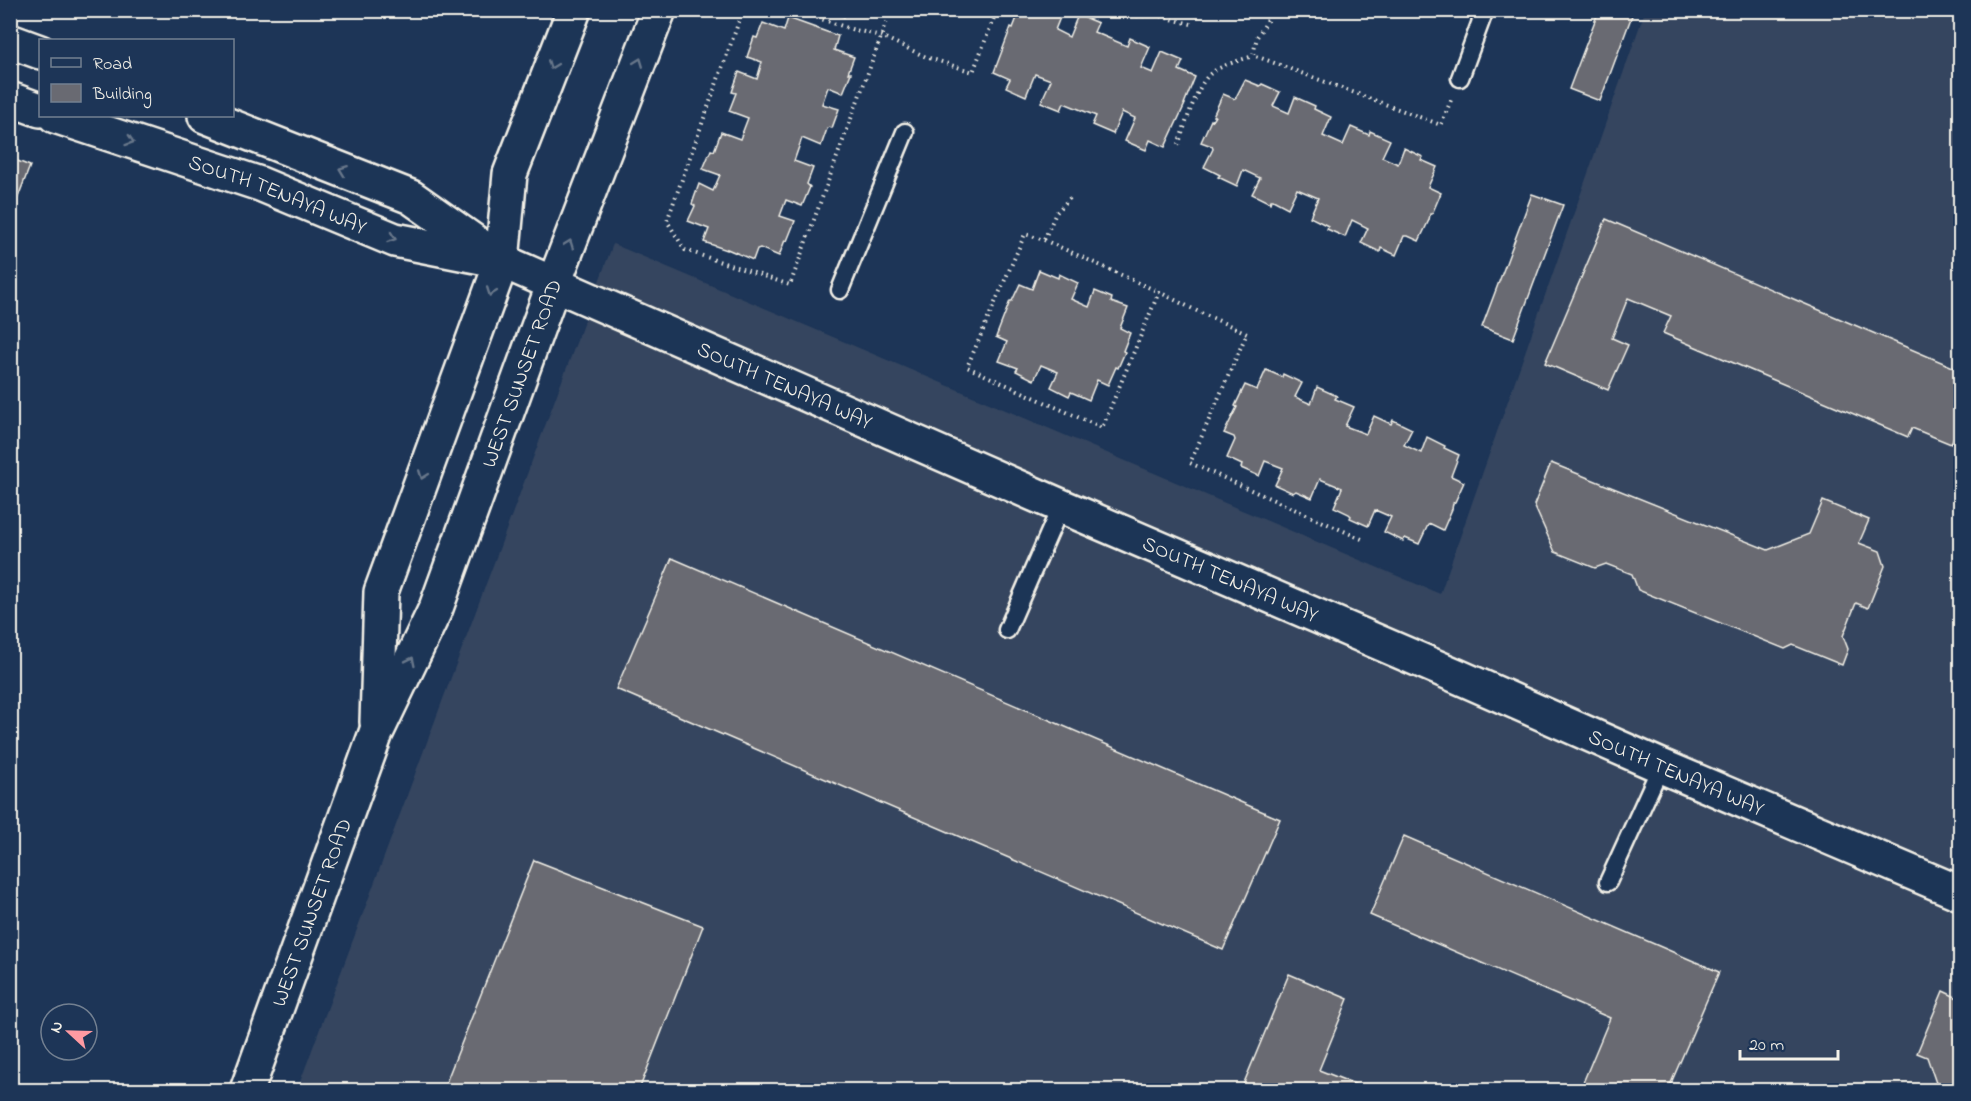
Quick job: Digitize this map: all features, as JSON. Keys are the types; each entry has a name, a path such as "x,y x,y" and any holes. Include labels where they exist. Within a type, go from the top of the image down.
{"street":[{"name":"WEST SUNSET ROAD","path":"376,733 381,592 502,261 510,174 574,10"},
{"name":"WEST SUNSET ROAD","path":"247,1090 376,733 436,608 554,283 659,10"},
{"path":"10,41 39,52"},
{"path":"10,99 39,110"},
{"name":"SOUTH TENAYA WAY","path":"58,117 260,184 395,240 502,261 1061,506 1960,893"},
{"name":"SOUTH TENAYA WAY","path":"208,117 411,197 502,261"}],"lane":[{"path":"1460,78 1485,10"},
{"path":"840,290 905,132"},
{"path":"1007,630 1061,506"},
{"path":"1608,882 1661,766"}],"path":[{"path":"743,10 667,221 686,250 790,285 891,10"},
{"path":"794,10 850,29 881,36 926,57 973,72 997,10"},
{"path":"1120,10 1133,16 1155,15 1195,25"},
{"path":"1253,56 1257,37 1274,10"},
{"path":"1419,10 1427,14 1428,10"},
{"path":"1178,145 1195,96 1209,74 1253,56 1441,125 1460,78"},
{"path":"1044,240 1056,213 1070,198"},
{"path":"1159,292 1102,428 967,368 1025,234 1044,240 1159,292 1201,313 1247,333 1191,463 1364,540"}],"shaded area":[{"path":"1645,11 1960,11 1960,1090 297,1090 613,244 1440,594"}],"building":[{"path":"827,10 846,10 844,17"},
{"path":"1020,10 1063,10 1055,30 1069,37 1078,15 1098,23 1094,32 1127,46 1130,38 1150,47 1141,68 1153,73 1162,52 1183,61 1179,70 1195,77 1165,147 1150,140 1146,150 1125,141 1135,118 1122,112 1113,134 1092,125 1096,116 1064,103 1061,110 1041,102 1051,80 1035,74 1026,96 1006,87 1010,79 994,72"},
{"path":"1599,10 1634,10 1600,101 1569,89"},
{"path":"788,18 838,36 834,50 854,57 848,73 851,73 843,93 828,87 822,104 839,109 832,128 827,129 821,146 802,138 794,161 813,168 807,184 810,187 802,206 786,200 780,216 795,221 787,241 785,240 779,256 760,248 757,249 753,260 704,242 709,229 688,221 695,206 692,204 699,184 713,191 720,175 703,169 711,150 714,151 721,132 740,139 748,118 729,111 736,93 732,92 739,72 757,79 762,62 747,57 754,37 757,38 763,23 784,31"},
{"path":"1245,80 1280,92 1273,106 1289,113 1295,97 1315,106 1314,109 1331,117 1323,136 1343,145 1351,127 1369,135 1370,131 1390,140 1382,157 1398,164 1404,148 1423,157 1421,160 1437,167 1428,187 1441,193 1419,241 1404,236 1396,255 1381,248 1380,252 1361,243 1368,228 1352,220 1345,237 1327,229 1328,226 1310,217 1318,198 1297,189 1288,208 1273,200 1270,203 1252,194 1260,178 1243,170 1237,186 1204,167 1213,149 1212,146 1201,142 1215,116 1213,116 1223,94 1235,99"},
{"path":"10,158 30,166 10,218"},
{"path":"1532,194 1563,205 1513,339 1482,327"},
{"path":"1606,219 1960,370 1960,421 1951,444 1912,428 1908,437 1663,333 1671,316 1628,298 1612,338 1628,345 1608,390 1545,363"},
{"path":"1039,270 1058,278 1059,274 1078,283 1071,299 1089,307 1095,291 1112,298 1111,302 1128,308 1120,328 1130,333 1123,351 1125,352 1108,385 1097,380 1089,400 1071,392 1069,396 1051,387 1058,372 1041,365 1034,380 1016,371 1018,368 999,361 1007,342 996,337 1010,301 1020,284 1032,289"},
{"path":"1266,370 1282,377 1283,374 1302,383 1295,397 1311,404 1317,387 1337,396 1335,399 1354,407 1345,426 1366,434 1374,416 1391,424 1393,420 1412,429 1404,445 1421,453 1427,437 1459,455 1451,476 1464,482 1443,530 1431,524 1428,525 1419,544 1405,538 1403,541 1384,532 1391,517 1375,510 1368,526 1334,507 1342,488 1320,479 1312,498 1275,485 1283,468 1265,461 1259,476 1241,468 1242,465 1227,458 1235,440 1234,437 1224,433 1237,407 1235,406 1245,385 1257,390"},
{"path":"1551,463 1768,550 1809,534 1823,501 1869,520 1859,543 1880,551 1885,566 1868,608 1856,603 1843,636 1848,649 1842,665 1793,645 1785,649 1638,590 1632,574 1606,564 1595,568 1555,552 1534,505"},
{"path":"672,558 1280,819 1223,950 616,689"},
{"path":"1404,836 1719,972 1668,1090 1594,1090 1582,1085 1610,1018 1370,915"},
{"path":"534,860 703,926 639,1090 443,1090"},
{"path":"1289,974 1348,999 1319,1070 1370,1090 1241,1090"},
{"path":"1943,991 1960,999 1960,1090 1953,1090 1936,1083 1927,1057 1917,1053"}]}
